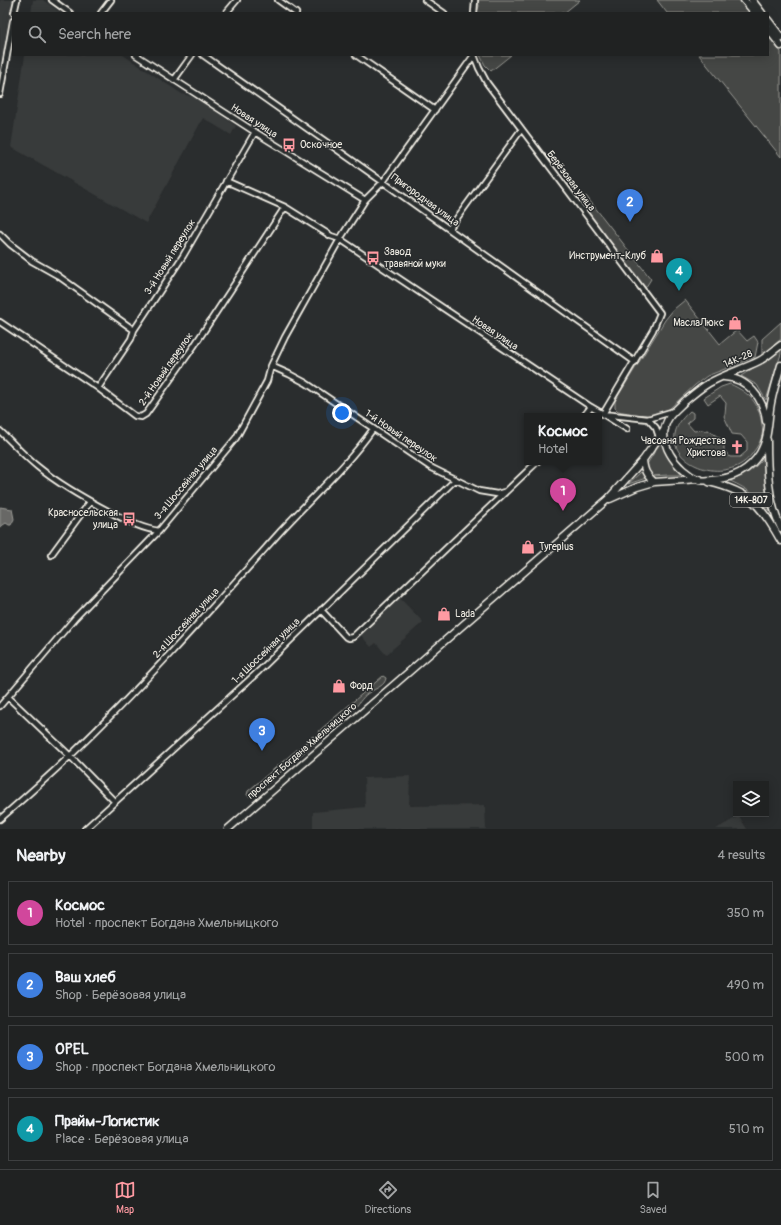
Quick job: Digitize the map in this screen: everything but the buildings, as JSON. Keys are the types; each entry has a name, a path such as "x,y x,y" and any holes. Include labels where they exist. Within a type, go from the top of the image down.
{"main road":[{"path":"744,0 754,12"},
{"path":"752,0 761,12"},
{"path":"769,21 781,37"},
{"path":"769,30 781,46"},
{"name":"14К-28","path":"722,377 760,361 781,345"},
{"path":"768,430 765,412 754,392 746,384 736,378 722,377 710,382 698,390 675,410 667,421 665,429 665,442 671,455 681,467 701,480 726,478 746,469 761,452 768,430 774,387 781,365"},
{"path":"659,437 665,429"},
{"name":"14К-807","path":"768,430 767,459 769,482 775,515 781,528"},
{"name":"проспект Богдана Хмельницкого","path":"228,829 608,499 643,460 659,437"},
{"path":"643,460 644,469 654,482"},
{"name":"14К-807","path":"701,480 728,487 747,496 767,517 781,541"},
{"name":"проспект Богдана Хмельницкого","path":"608,499 637,487 654,482 701,480"}],"street":[{"path":"14,12 17,0"},
{"path":"52,0 69,12"},
{"path":"102,12 111,0"},
{"path":"227,12 237,0"},
{"path":"278,0 295,12"},
{"path":"425,0 443,12"},
{"path":"474,12 475,0"},
{"path":"0,94 12,27"},
{"name":"Новая улица","path":"138,56 254,132 365,200"},
{"path":"174,80 191,56"},
{"name":"Пригородная улица","path":"204,56 635,362"},
{"path":"357,56 435,110"},
{"path":"340,239 365,200 383,182 473,56"},
{"name":"Берёзовая улица","path":"474,56 487,83 660,313 653,330 635,362"},
{"path":"449,229 521,130"},
{"name":"3-й Новый переулок","path":"98,388 131,339 134,330 183,256 254,132"},
{"name":"Новая улица","path":"226,181 285,207 331,236 340,239 601,413"},
{"name":"2-й Новый переулок","path":"0,322 98,388 138,418 144,416 194,346 285,207"},
{"path":"0,234 32,261 57,276 134,330"},
{"name":"3-я Шоссейная улица","path":"0,706 75,618 159,531 236,438 267,381 285,337 340,239"},
{"path":"627,429 603,414 635,362"},
{"name":"1-й Новый переулок","path":"272,366 306,383 424,464 479,491 488,494 506,492"},
{"path":"586,413 591,407"},
{"name":"Новая улица","path":"603,414 648,420 675,410"},
{"path":"648,420 656,428 659,437"},
{"name":"2-я Шоссейная улица","path":"0,819 70,756 163,662 231,588 280,531 361,447 373,429"},
{"path":"0,431 39,468 90,502 148,530 159,531"},
{"path":"322,610 346,637 353,637 534,465"},
{"name":"1-я Шоссейная улица","path":"85,829 233,695 455,480"},
{"path":"51,555 90,502"},
{"path":"8,697 70,756 115,802"}],"shaded area":[{"path":"0,0 15,0 1,79"},
{"path":"33,0 43,0 60,12 31,12"},
{"path":"478,0 580,0 565,12 477,12 479,6"},
{"path":"657,0 739,0 749,12 666,12"},
{"path":"769,37 781,52 781,157 700,56 769,56"},
{"path":"25,56 125,56 182,94 197,98 236,126 231,135 203,118 146,223 11,147"},
{"path":"480,56 510,56 491,71 485,65"},
{"path":"586,196 651,279 644,290 578,202"},
{"path":"685,300 720,344 737,330 747,341 754,336 758,342 755,357 707,376 668,410 662,413 644,415 618,411 615,408 615,401 665,320 674,309"},
{"path":"781,322 781,339 762,356 762,339"},
{"path":"781,350 766,400 757,385 741,376"},
{"path":"730,384 748,395 756,405 761,417 762,436 760,442 754,451 741,464 725,470 708,469 693,464 681,454 675,442 677,427 690,411 693,413 693,418 687,423 694,431 708,430 724,441 724,450 730,457 740,457 747,451 747,442 741,435 732,434 724,416 726,403 720,396 708,404 704,398 721,387"},
{"path":"661,441 671,460 687,475 651,476 646,466"},
{"path":"765,456 764,473 772,515 753,495 743,487 730,481 749,472"},
{"path":"641,472 646,478 628,484"},
{"path":"0,507 12,509 14,519 11,525 6,523 0,527"},
{"path":"399,597 423,622 386,655 376,643 371,647 359,633"},
{"path":"383,676 386,678 382,685 365,695 344,719 324,735 320,735 320,730"},
{"path":"313,736 316,738 316,742 253,796 247,795 248,791"},
{"path":"410,776 409,806 485,805 486,829 313,829 313,812 365,807 364,778"},
{"path":"740,817 747,829 716,829"}],"place":[{"name":"Оскочное","path":"289,145"},
{"name":"Ваш хлеб","path":"630,222"},
{"name":"Инструмент-Клуб","path":"657,256"},
{"name":"Завод травяной муки","path":"373,258"},
{"name":"Прайм-Логистик","path":"679,291"},
{"name":"МаслаЛюкс","path":"735,323"},
{"name":"Часовня Рождества Христова","path":"737,447"},
{"name":"Космос","path":"563,511"},
{"name":"Красносельская улица","path":"129,519"},
{"name":"Tyreplus","path":"528,547"},
{"name":"Lada","path":"444,614"},
{"name":"Форд","path":"339,686"},
{"name":"OPEL","path":"262,751"}]}
